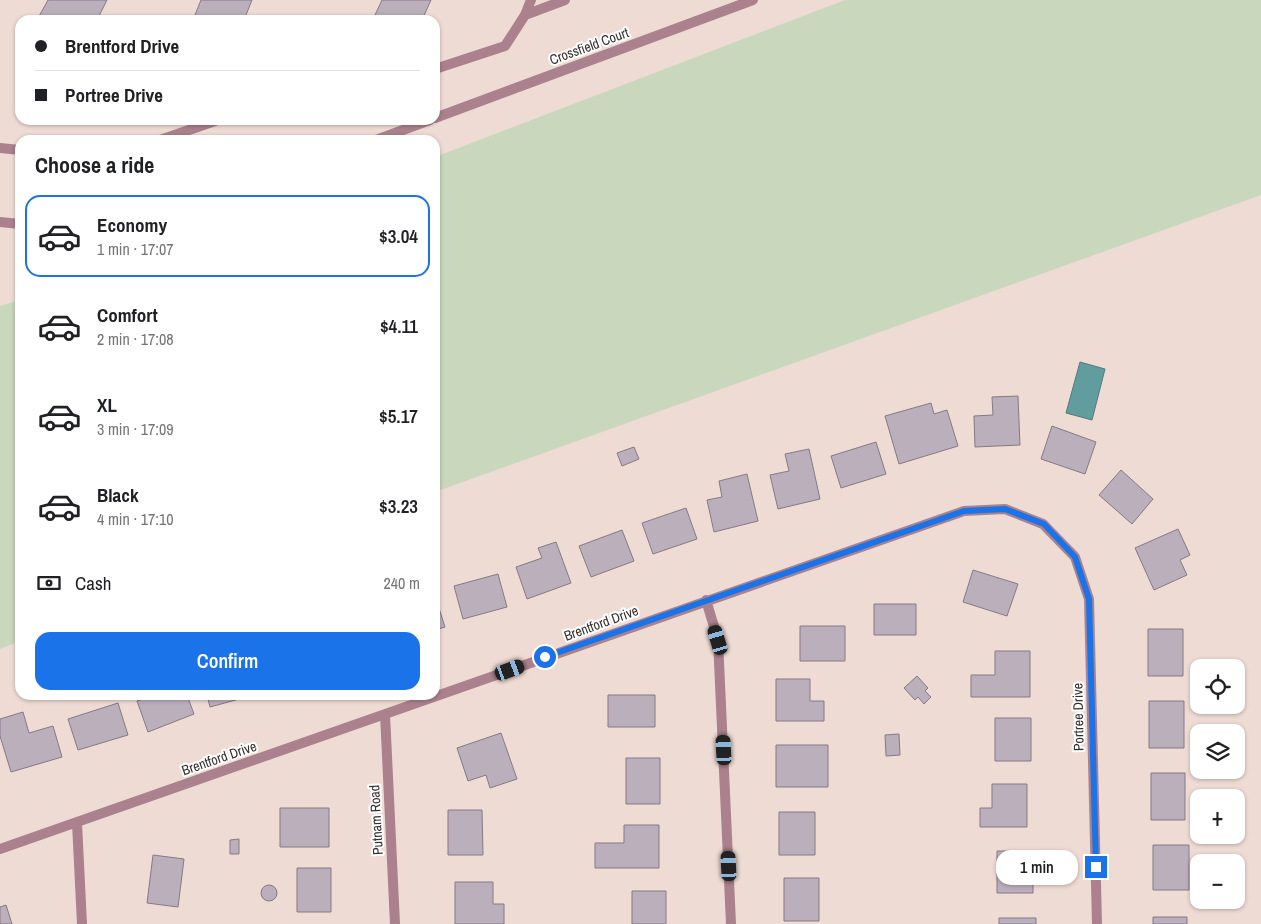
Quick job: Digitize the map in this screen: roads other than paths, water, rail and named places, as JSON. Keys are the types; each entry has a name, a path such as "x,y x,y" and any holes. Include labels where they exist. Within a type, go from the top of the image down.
{"street":[{"path":"440,67 505,46 525,15 531,0"},
{"path":"525,15 565,0"},
{"name":"Crossfield Court","path":"440,116 753,0"},
{"path":"174,135 204,125"},
{"path":"390,135 416,125"},
{"path":"0,148 15,150"},
{"path":"0,222 15,224"},
{"name":"Brentford Drive","path":"440,694 964,511 1005,509 1044,524"},
{"name":"Portree Drive","path":"1044,524 1075,557 1089,599 1098,924"},
{"path":"706,600 718,640 731,924"},
{"name":"Brentford Drive","path":"0,849 424,700"},
{"name":"Putnam Road","path":"385,714 395,924"},
{"path":"77,823 82,924"}],"water":[{"path":"1080,362 1105,369 1092,420 1066,413"}]}
